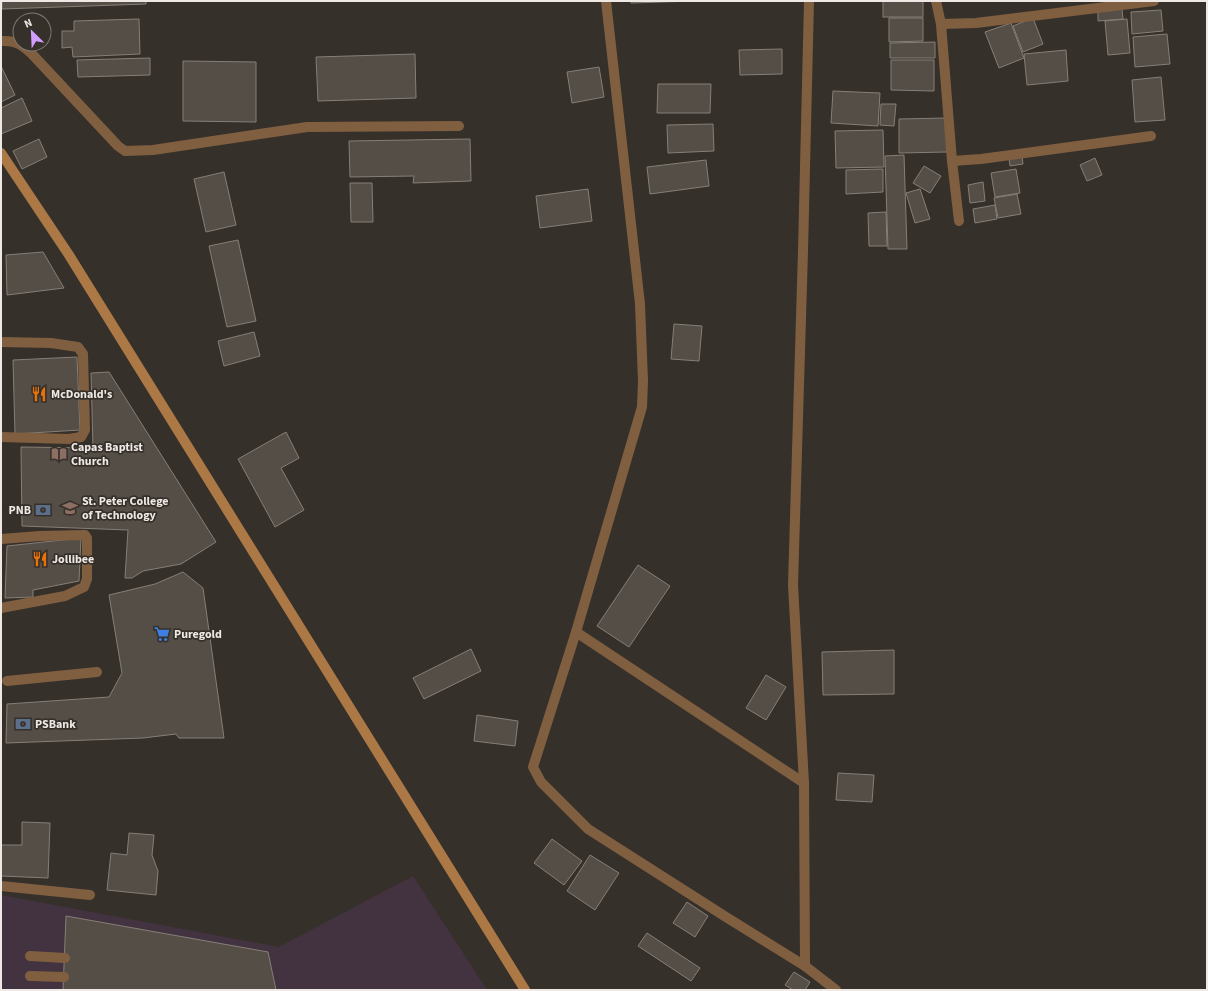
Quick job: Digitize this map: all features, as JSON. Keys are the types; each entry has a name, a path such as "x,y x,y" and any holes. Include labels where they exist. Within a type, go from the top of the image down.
{"street":[{"path":"606,1 640,304 643,381 642,407 576,632 533,767 541,782 588,829 805,966 836,990"},
{"path":"805,966 804,783 793,585 809,1"},
{"path":"936,1 941,24 952,161 959,222"},
{"path":"941,24 976,23 1154,1"},
{"path":"1,41 8,40 21,44 27,49 118,146 125,151 153,150 307,127 459,126"},
{"path":"952,161 981,159 1151,136"},
{"path":"1,153 69,255 525,990"},
{"path":"1,342 51,342 78,347 83,354 85,430 81,437 69,439 1,437"},
{"path":"1,539 85,535 87,538 87,579 84,587 65,596 1,608"},
{"path":"576,632 804,783"},
{"path":"7,681 97,672"},
{"path":"1,886 90,895"},
{"path":"30,956 64,958"},
{"path":"30,976 64,977"}],"shaded area":[{"path":"413,876 487,990 1,990 1,895 279,947"}],"building":[{"path":"2,1 146,1 146,4 2,9"},
{"path":"631,1 694,1 631,3"},
{"path":"883,1 923,1 923,17 883,17"},
{"path":"1122,9 1123,19 1098,21 1098,11"},
{"path":"1161,10 1163,31 1132,34 1131,12"},
{"path":"889,18 923,18 923,41 889,42"},
{"path":"1033,18 1043,44 1023,52 1013,26"},
{"path":"139,19 140,54 73,57 72,47 62,48 62,31 74,31 74,21"},
{"path":"1127,19 1130,53 1108,55 1105,21"},
{"path":"1011,23 1024,58 999,68 985,32"},
{"path":"1167,34 1170,64 1135,67 1133,37"},
{"path":"935,42 935,58 890,58 890,43"},
{"path":"782,49 782,74 740,75 739,50"},
{"path":"1066,50 1068,81 1027,85 1024,54"},
{"path":"415,54 416,98 318,101 316,57"},
{"path":"150,58 150,75 78,77 77,60"},
{"path":"891,60 934,60 934,91 891,90"},
{"path":"183,61 256,62 256,122 183,121"},
{"path":"1,66 15,95 1,102"},
{"path":"599,67 604,97 572,103 567,72"},
{"path":"1161,77 1165,120 1135,122 1132,80"},
{"path":"658,84 711,84 710,113 657,113"},
{"path":"833,91 880,93 878,126 831,123"},
{"path":"22,98 32,121 1,134 1,108"},
{"path":"881,104 896,104 894,126 880,125"},
{"path":"947,118 947,152 899,153 899,119"},
{"path":"713,124 714,151 668,153 667,125"},
{"path":"883,130 884,167 836,168 835,131"},
{"path":"39,139 47,157 22,169 13,151"},
{"path":"470,139 471,181 413,183 414,176 350,177 349,141"},
{"path":"904,155 907,249 888,249 885,156"},
{"path":"1022,156 1023,164 1010,166 1009,158"},
{"path":"1095,158 1102,175 1087,181 1080,165"},
{"path":"706,160 709,186 650,194 647,167"},
{"path":"924,166 941,176 930,193 913,183"},
{"path":"883,169 883,192 846,194 846,170"},
{"path":"1016,169 1020,193 995,197 991,173"},
{"path":"224,172 236,225 206,232 194,179"},
{"path":"983,182 985,201 970,203 968,185"},
{"path":"350,183 372,183 373,222 351,222"},
{"path":"588,189 592,221 540,228 536,196"},
{"path":"920,189 930,219 915,223 906,193"},
{"path":"1017,194 1021,214 998,218 994,198"},
{"path":"995,205 997,219 975,223 973,209"},
{"path":"886,212 887,246 869,246 868,213"},
{"path":"238,240 256,321 227,327 209,246"},
{"path":"43,252 64,288 7,295 6,255"},
{"path":"674,324 702,326 699,361 671,359"},
{"path":"254,332 260,356 224,366 218,341"},
{"path":"77,357 80,430 15,434 13,360"},
{"path":"109,372 216,542 181,564 143,571 132,578 125,578 128,530 22,526 21,447 93,448 91,373"},
{"path":"286,432 299,458 281,468 304,510 275,527 238,459"},
{"path":"81,538 79,581 33,590 33,597 5,598 7,546"},
{"path":"638,565 670,586 629,647 597,626"},
{"name":"Puregold","path":"183,572 203,588 224,738 179,738 176,734 143,738 6,743 7,704 109,697 122,673 109,595 155,584"},
{"path":"471,649 481,671 424,699 413,678"},
{"path":"894,650 894,694 823,695 822,652"},
{"path":"766,675 786,687 766,720 746,708"},
{"path":"477,715 518,721 515,746 474,741"},
{"path":"838,773 874,775 872,802 836,800"},
{"path":"22,822 50,823 48,878 1,876 1,845 22,845"},
{"path":"129,833 154,835 152,855 158,871 156,895 107,890 111,853 127,855"},
{"path":"552,839 582,861 564,885 534,863"},
{"path":"590,855 619,873 595,910 567,891"},
{"path":"687,902 708,916 695,937 673,923"},
{"path":"66,916 268,952 276,990 63,990"},
{"path":"647,933 700,968 691,981 638,946"},
{"path":"794,972 810,982 805,990 793,990 785,985"}],"place":[{"name":"McDonald's","path":"39,394"},
{"name":"Capas Baptist Church","path":"59,454"},
{"name":"St. Peter College of Technology","path":"70,508"},
{"name":"PNB","path":"43,510"},
{"name":"Jollibee","path":"40,559"},
{"name":"Puregold","path":"162,634"},
{"name":"PSBank","path":"23,724"}]}
